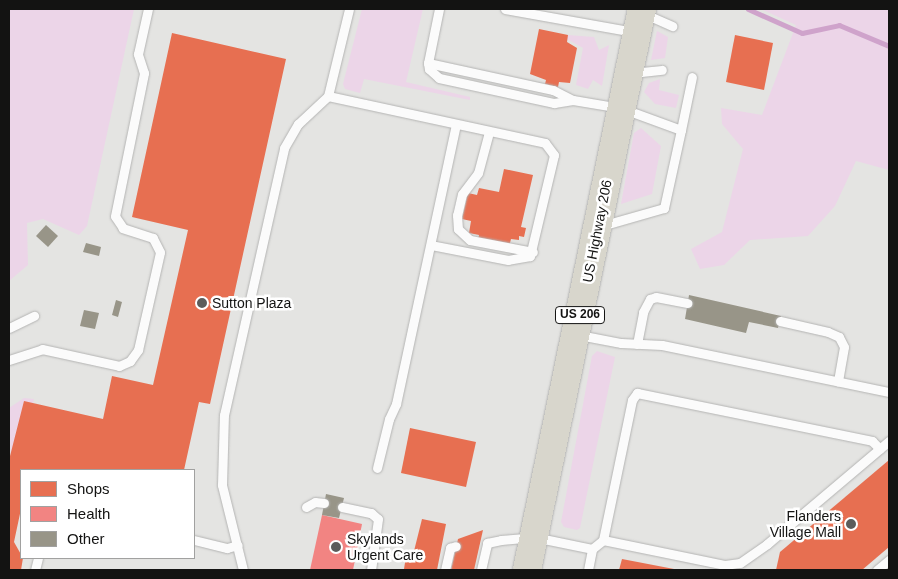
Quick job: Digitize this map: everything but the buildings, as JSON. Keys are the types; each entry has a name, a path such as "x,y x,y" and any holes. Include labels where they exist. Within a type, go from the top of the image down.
{"highway":[{"name":"US Highway 206","path":"527,570 640,18"}],"lane":[{"path":"9,360 42,350 119,366 130,361 138,350 160,252 153,238 123,228 114,216 144,73 138,54 148,9"},
{"path":"243,570 222,485 224,415 284,148 298,124 328,96 349,9"},
{"path":"439,9 428,63 433,73 447,80 554,103 573,100"},
{"path":"504,9 640,18 672,26"},
{"path":"428,63 553,90 573,100 621,108 681,130"},
{"path":"629,74 662,70"},
{"path":"598,227 664,208 692,77"},
{"path":"328,96 545,143 554,155 533,252 526,259 508,260 432,245"},
{"path":"378,468 389,419 396,404 432,245 456,124"},
{"path":"488,132 478,173 462,194 457,215 458,229 470,240 533,252"},
{"path":"637,344 645,307 650,299 656,297 687,303"},
{"path":"9,328 34,316"},
{"path":"780,321 828,332 839,337 844,347 838,381"},
{"path":"576,334 637,344 662,345 889,392"},
{"path":"588,570 592,549 604,540 632,400 637,393 872,441 880,449"},
{"path":"604,540 725,565 735,564 760,550 889,441"},
{"path":"306,506 315,502 324,503"},
{"path":"342,507 371,513 378,519 370,570"},
{"path":"481,570 484,541 534,537 592,549"},
{"path":"195,540 227,548 238,545"},
{"path":"445,570 450,548 456,546"},
{"path":"877,570 889,560"}],"shaded area":[{"path":"9,9 134,9 87,226 79,235 43,219 27,223 28,265 9,281"},
{"path":"362,9 423,9 406,82 470,97 470,100 364,79 360,93 345,89 343,84"},
{"path":"761,9 889,9 889,170 856,161 835,206 808,236 750,240 724,265 700,269 691,249 722,232 743,149 722,124 721,108 762,115 796,25"},
{"path":"657,31 668,37 665,58 651,60"},
{"path":"568,35 594,37 599,50 609,45 602,86 593,80 588,89 576,85 583,48 567,39"},
{"path":"660,79 659,90 679,95 676,108 655,104 644,92 649,83"},
{"path":"641,128 661,146 652,194 621,204 634,133"},
{"path":"597,351 615,357 580,528 577,530 564,527 561,522 592,356"},
{"path":"24,398 34,399 33,404 24,402 11,461 9,408"}],"waterway":[{"path":"748,9 802,33 839,25 889,46"}],"place":[{"name":"Sutton Plaza","path":"202,303"},
{"name":"Flanders Village Mall","path":"851,524"},
{"name":"Skylands Urgent Care","path":"336,547"}]}
